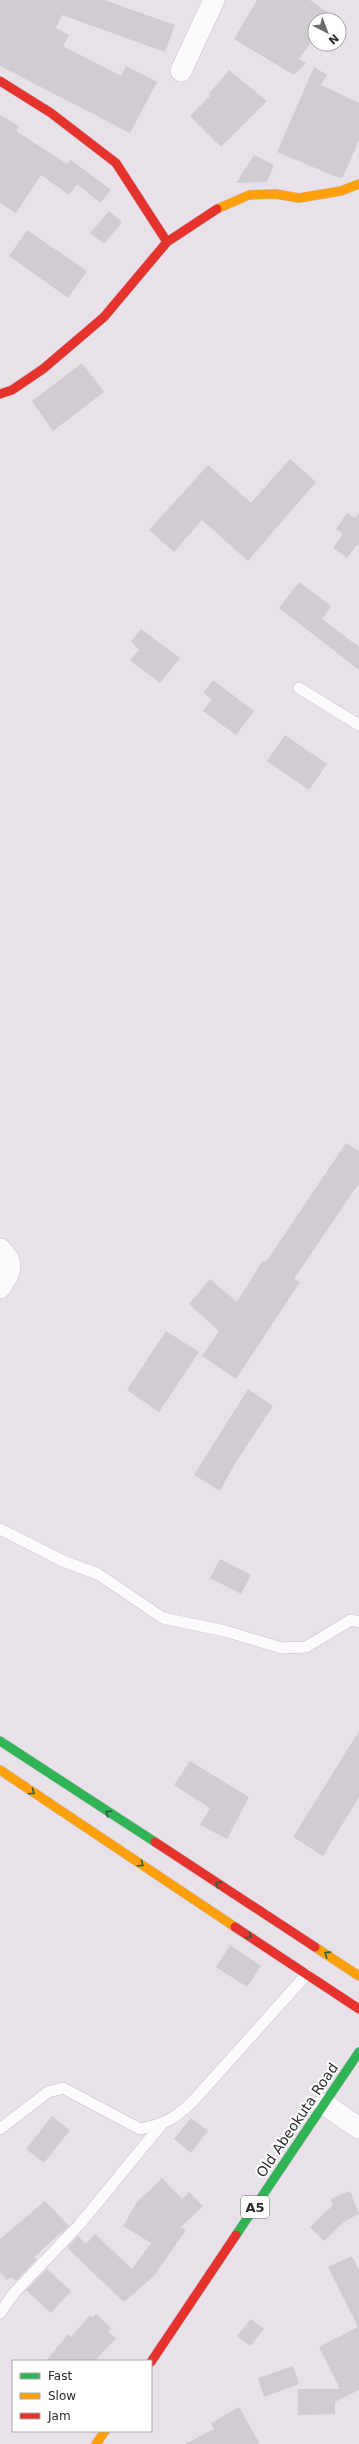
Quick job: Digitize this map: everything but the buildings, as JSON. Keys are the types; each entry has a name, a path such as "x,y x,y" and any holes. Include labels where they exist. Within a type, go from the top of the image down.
{"main road":[{"path":"0,81 52,113 116,163 167,242"},
{"path":"0,394 12,390 43,369 104,318 167,242 223,205 249,195 276,194 299,198 341,191 359,184"},
{"path":"0,1741 359,1976"},
{"path":"0,1770 359,2009"},
{"name":"Old Abeokuta Road","path":"152,2361 359,2052"},
{"path":"96,2444 104,2432"}],"street":[{"path":"181,71 214,0"},
{"path":"0,1249 6,1254 11,1271 0,1288"},
{"path":"324,2104 359,2128"}],"lane":[{"path":"299,688 359,725"},
{"path":"0,1529 62,1561 98,1574 163,1618 225,1631 282,1648 306,1647 351,1620 359,1622"},
{"path":"0,2129 48,2092 63,2088 140,2129 162,2124 178,2116 307,1974"},
{"path":"0,2313 14,2293 79,2225 162,2124"}],"traffic: fast":[{"path":"0,1741 155,1842"},
{"path":"236,2235 359,2052"}],"traffic: slow":[{"path":"217,209 249,195 276,194 299,198 341,191 359,184"},
{"path":"0,1770 235,1927"},
{"path":"315,1947 359,1976"},
{"path":"96,2444 104,2432"}],"traffic: jam":[{"path":"0,81 51,113 116,163 167,242"},
{"path":"0,394 12,390 43,369 104,317 167,242 217,209"},
{"path":"155,1842 315,1947"},
{"path":"235,1927 359,2009"},
{"path":"152,2361 236,2235"}]}
